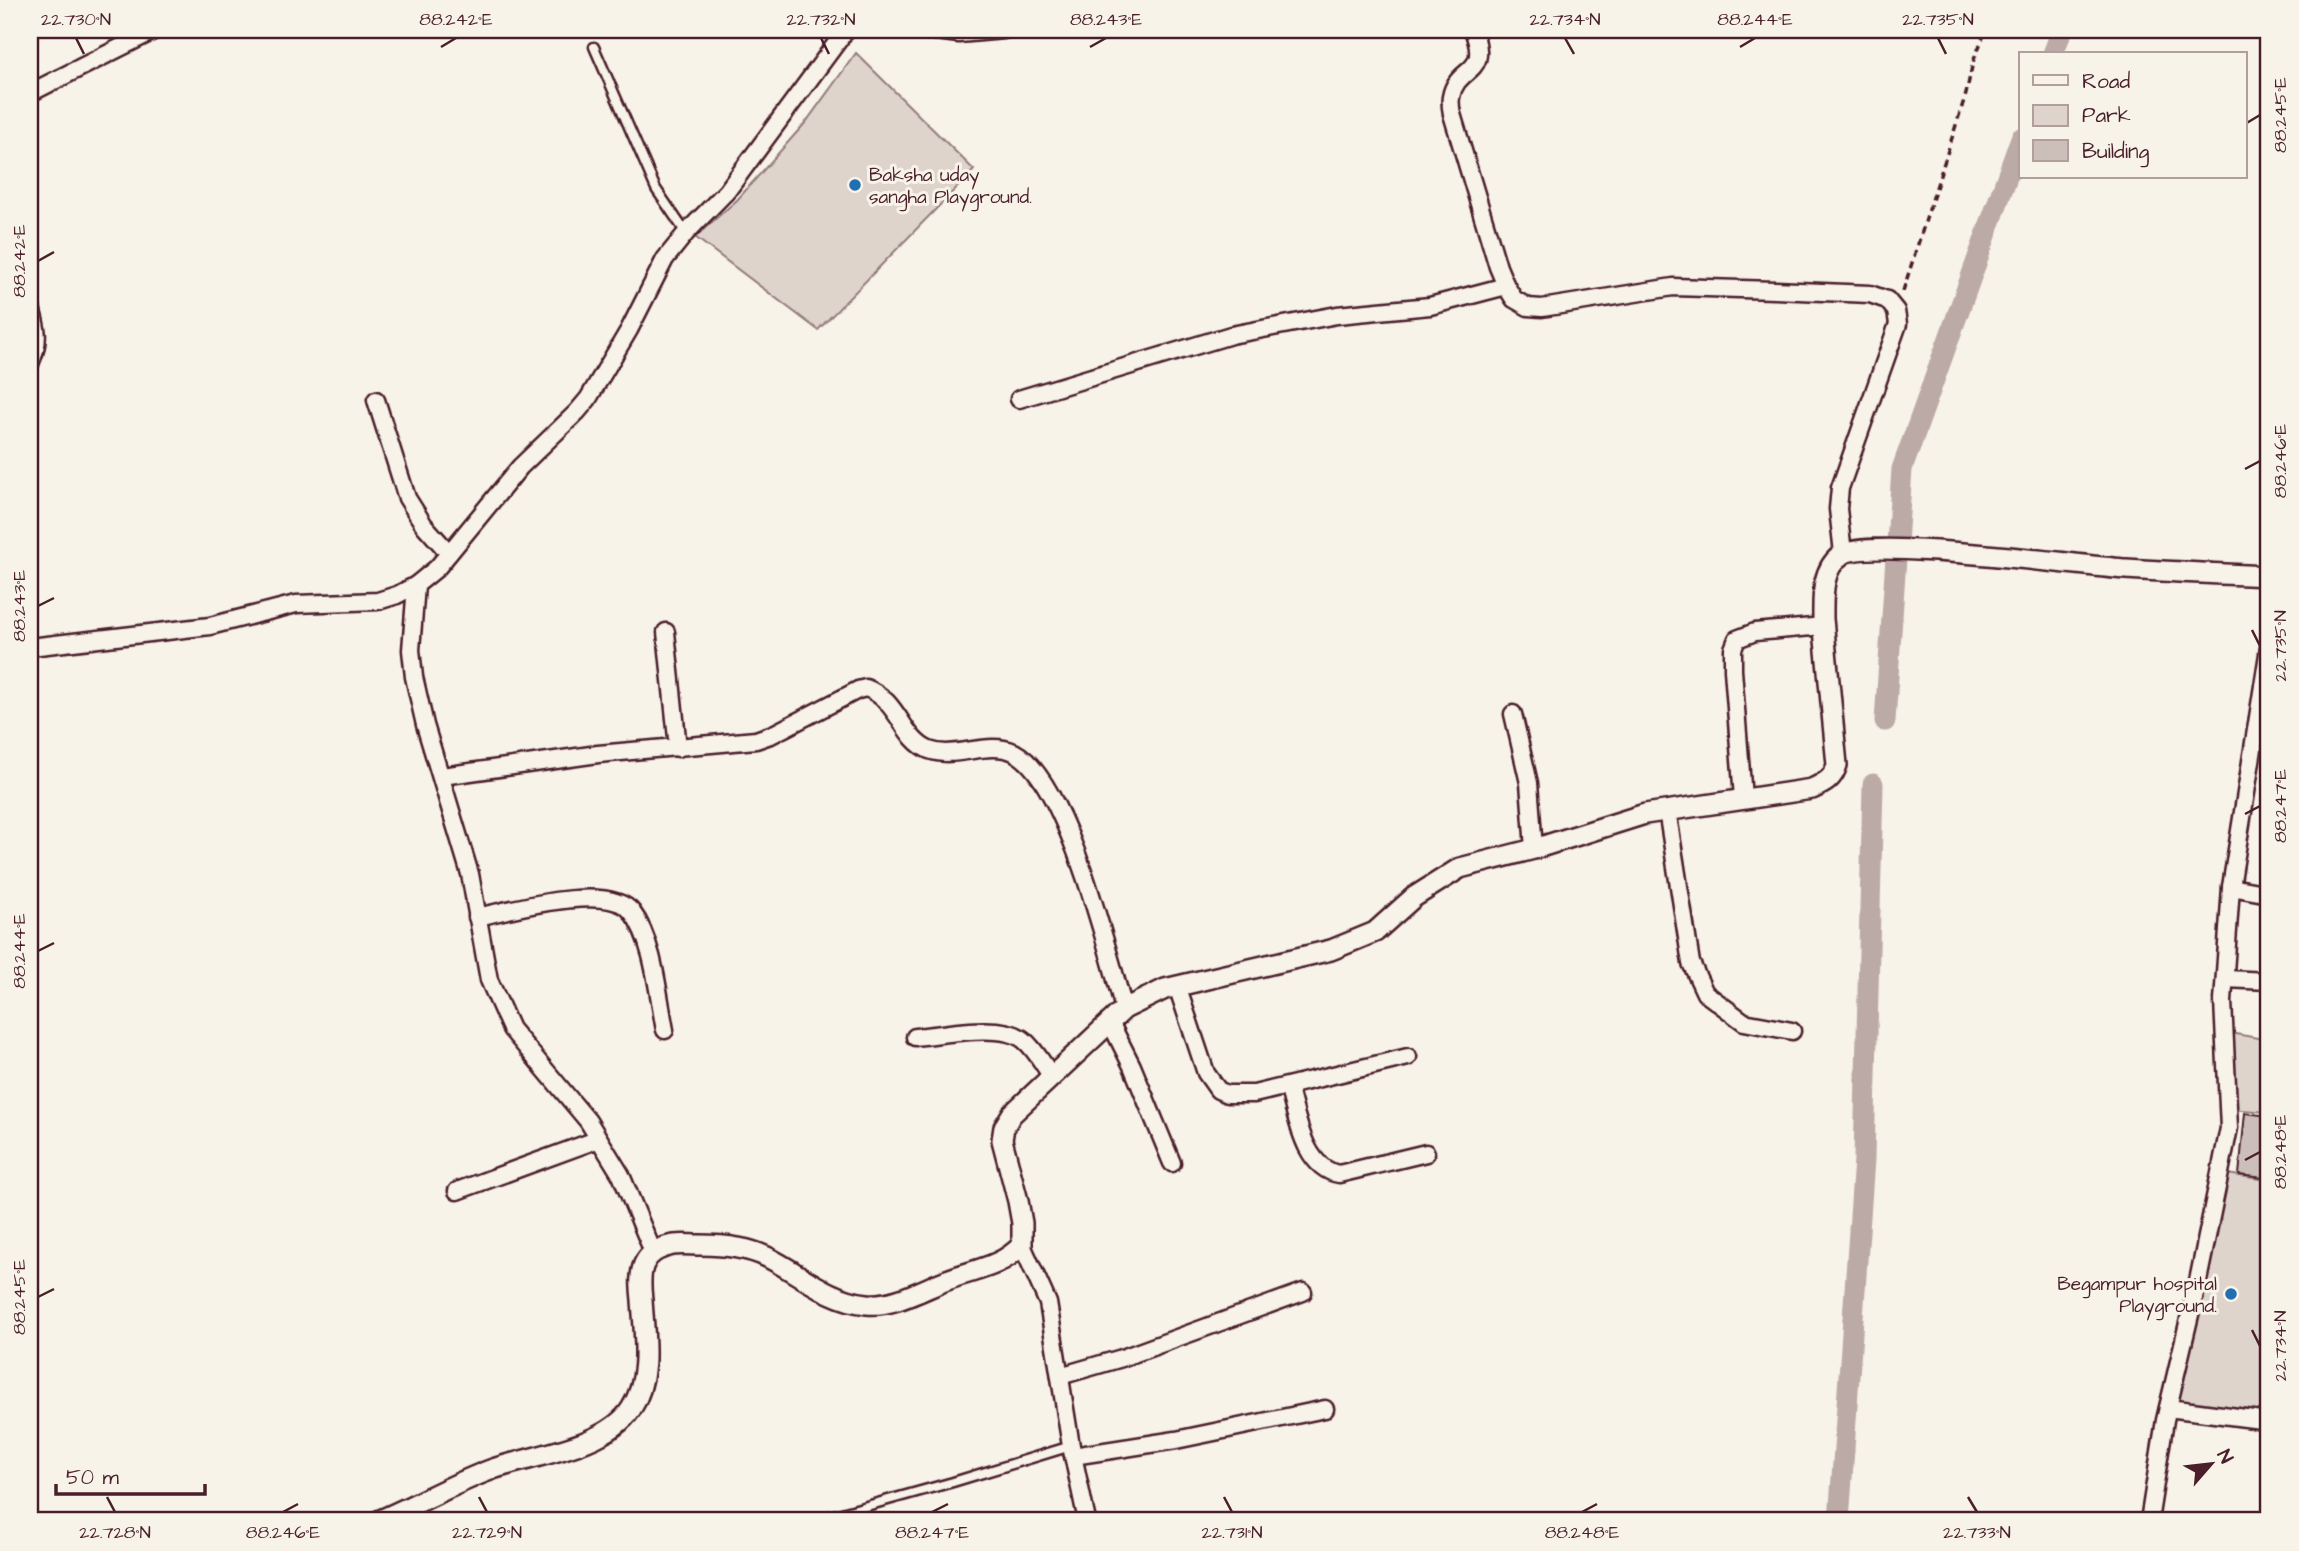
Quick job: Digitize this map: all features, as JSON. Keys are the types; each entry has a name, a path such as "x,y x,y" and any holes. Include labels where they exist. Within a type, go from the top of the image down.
{"street":[{"path":"30,93 155,30"},
{"path":"30,647 210,626 296,604 379,601 416,585 437,568 520,467 588,399 634,320 665,259 727,191 846,30"},
{"path":"928,30 959,34 1004,30"},
{"path":"1473,30 1479,47 1478,61 1455,86 1450,98 1452,114 1498,267 1514,299 1528,307 1542,308 1673,287 1870,294 1887,300 1896,310 1898,324 1840,488 1838,509 1852,552"},
{"path":"1019,399 1231,335 1336,316 1430,306 1506,286"},
{"path":"30,304 38,332 37,348 30,364"},
{"path":"376,400 407,498 424,525 449,553"},
{"path":"1087,1521 1072,1451 1048,1303 1022,1245 1018,1201 1002,1140 1004,1128 1012,1114 1117,1015 1165,989 1351,943 1375,932 1414,897 1460,868 1534,849 1645,814 1812,789 1835,775 1838,765 1823,595 1826,576 1833,564 1852,552 1910,549 2125,568 2269,576"},
{"path":"416,585 411,650 414,677 425,725 470,874 489,980 511,1029 588,1121 621,1175 653,1252"},
{"path":"1743,798 1733,670 1733,649 1737,639 1755,632 1824,626"},
{"path":"666,632 678,748"},
{"path":"2149,1521 2168,1408 2229,1128 2224,1001 2231,887 2269,648"},
{"path":"442,776 598,754 756,740 866,688 885,698 917,742 927,749 944,754 994,749 1016,753 1037,773 1065,822 1102,930 1117,1015 1132,1066 1172,1163"},
{"path":"1513,714 1529,783 1534,849"},
{"path":"1667,810 1691,962 1705,993 1744,1022 1792,1031"},
{"path":"2231,887 2269,894"},
{"path":"477,917 568,898 604,899 622,904 631,910 646,939 665,1030"},
{"path":"2225,979 2269,981"},
{"path":"1177,986 1206,1073 1217,1090 1227,1094 1254,1094 1408,1057"},
{"path":"915,1037 979,1031 1009,1033 1027,1043 1051,1075"},
{"path":"1288,1086 1306,1144 1318,1163 1331,1173 1339,1174 1426,1153"},
{"path":"457,1191 599,1139"},
{"path":"378,1521 492,1470 564,1449 611,1429 625,1418 633,1406 642,1382 645,1358 641,1279 644,1264 653,1252 671,1245 728,1245 766,1256 818,1289 841,1298 867,1304 884,1304 999,1263 1022,1245"},
{"path":"1060,1376 1133,1354 1303,1292"},
{"path":"2168,1408 2269,1421"},
{"path":"1072,1451 1176,1440 1325,1409"}],"lane":[{"path":"594,47 656,189 686,233"},
{"path":"827,1517 1072,1451"}],"path":[{"path":"1896,310 1966,94 1973,62 1986,30"}],"green space":[{"name":"Baksha uday sangha Playground.","path":"856,53 974,170 818,330 695,237 737,200 806,122"},
{"path":"2230,1033 2269,1040 2269,1112 2229,1109"},
{"name":"Begampur hospital Playground.","path":"2220,1173 2268,1180 2269,1175 2269,1421 2168,1408"}],"building":[{"path":"2245,1113 2269,1116 2264,1178 2239,1175"}],"waterway":[{"path":"2054,52 2062,30"},
{"path":"1885,721 1902,469 2019,144"},
{"path":"1839,1521 1864,1159 1873,784"}],"place":[{"name":"Baksha uday sangha Playground.","path":"855,185"},
{"name":"Begampur hospital Playground.","path":"2231,1294"}]}
